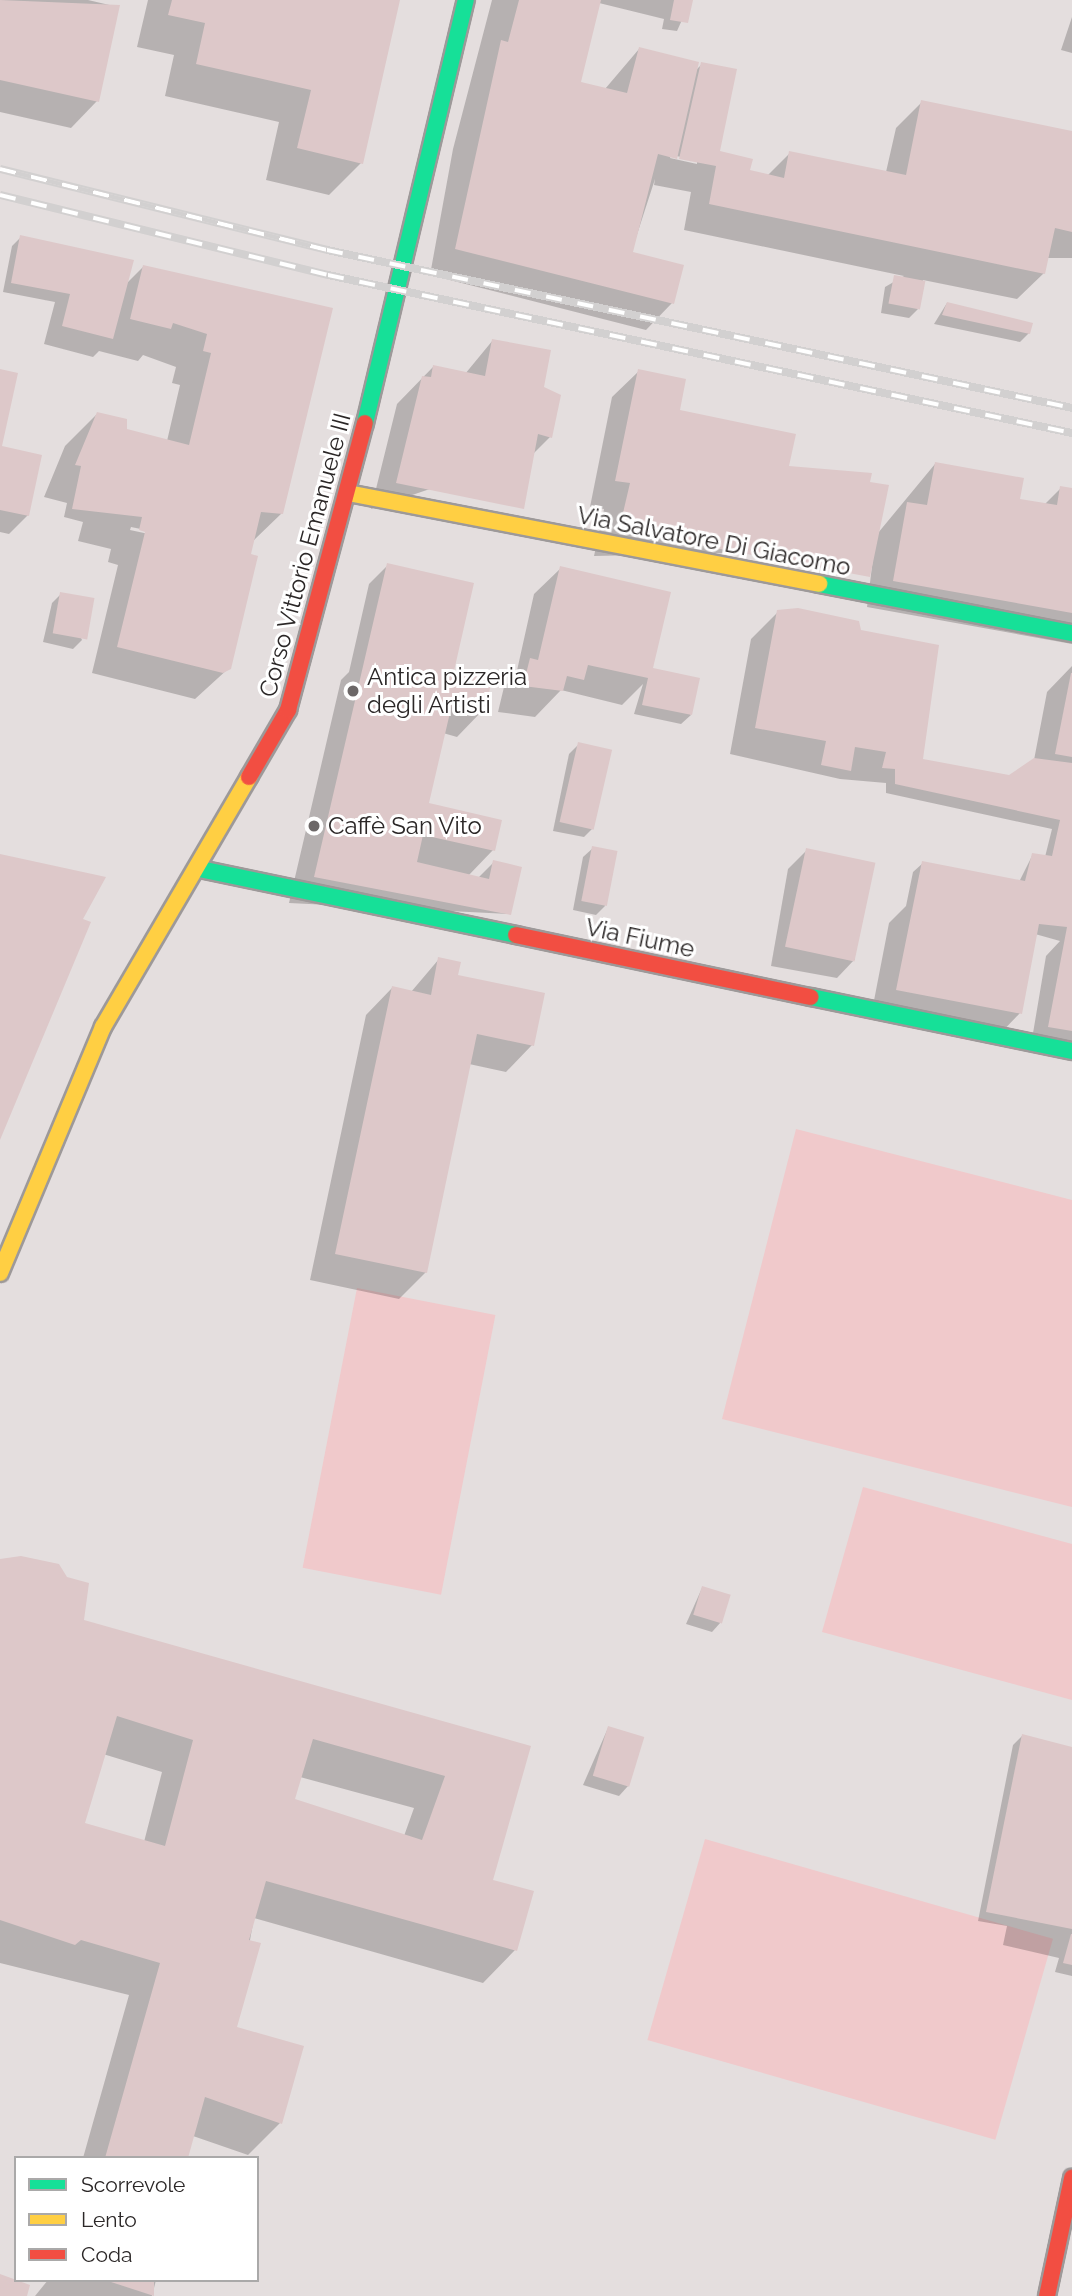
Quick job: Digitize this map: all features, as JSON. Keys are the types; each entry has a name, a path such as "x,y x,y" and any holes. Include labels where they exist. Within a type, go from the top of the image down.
{"street":[{"name":"Corso Vittorio Emanuele III","path":"0,1273 103,1027 154,929 200,869 288,710 348,493 466,0"},
{"name":"Via Salvatore Di Giacomo","path":"348,493 1072,633"},
{"name":"Via Fiume","path":"200,869 1072,1051"},
{"path":"1047,2296 1072,2178"}],"shaded area":[{"path":"796,1129 1072,1200 1072,1507 722,1419"},
{"path":"357,1288 495,1315 441,1595 303,1568"},
{"path":"863,1487 1072,1544 1072,1700 822,1632"},
{"path":"705,1839 1053,1939 995,2140 647,2040"}],"building":[{"path":"0,0 120,5 99,102 0,80"},
{"path":"172,0 400,0 363,164 297,148 311,90 196,64 205,23 168,15"},
{"path":"519,0 601,0 581,82 627,93 639,47 699,62 677,159 658,154 633,252 684,265 674,304 455,249 501,40 508,42"},
{"path":"674,0 693,0 688,23 670,20"},
{"path":"701,62 737,69 720,151 753,159 750,170 784,178 789,151 906,175 921,100 1072,131 1072,232 1055,228 1045,274 709,204 716,166 679,159"},
{"path":"20,235 134,260 113,339 62,326 70,294 11,283"},
{"path":"143,265 333,308 283,514 261,512 251,554 258,556 231,669 223,673 117,647 145,532 139,530 142,517 72,509 81,466 75,465 97,412 127,419 127,429 189,445 211,353 203,351 207,334 173,323 171,329 130,319"},
{"path":"894,275 925,281 920,310 888,303"},
{"path":"947,302 1033,323 1030,334 942,315"},
{"path":"492,339 551,350 544,387 561,395 552,438 538,434 524,509 396,483 422,376 431,377 433,365 485,376"},
{"path":"0,369 18,373 2,446 42,455 29,516 0,510"},
{"path":"638,369 686,379 680,410 796,434 789,466 872,473 870,482 889,485 870,577 619,530 630,483 615,481"},
{"path":"935,462 1024,478 1020,499 1057,505 1060,486 1072,488 1072,613 893,581 907,502 927,505"},
{"path":"387,563 474,583 454,671 492,679 485,711 452,704 429,803 502,820 495,851 423,835 417,862 489,879 493,860 522,867 511,915 314,877"},
{"path":"560,566 671,592 653,668 700,678 692,715 642,705 648,678 588,665 584,680 567,676 563,691 523,686 530,658 538,660"},
{"path":"60,592 94,598 87,639 53,633"},
{"path":"798,608 859,621 861,630 939,645 923,759 1009,775 1034,758 1072,763 1072,1031 1048,1027 1067,927 1039,924 1022,1014 896,990 922,861 1025,881 1032,853 1052,856 1060,820 895,784 895,769 882,768 886,752 855,747 851,771 821,765 826,741 755,728 777,610"},
{"path":"1072,673 1072,757 1055,754"},
{"path":"578,742 612,750 594,830 560,822"},
{"path":"592,846 618,851 607,906 581,901"},
{"path":"806,848 875,863 854,962 785,947"},
{"path":"0,854 106,877 83,919 91,922 0,1140"},
{"path":"438,957 461,962 458,975 545,993 534,1046 477,1034 427,1273 335,1254 392,986 431,995"},
{"path":"21,1556 59,1564 67,1577 89,1583 84,1620 531,1746 493,1880 534,1891 517,1951 266,1881 249,1940 261,1943 237,2027 304,2046 282,2124 205,2097 189,2156 106,2156 160,1963 81,1940 75,1945 0,1920 0,1559","holes":["117,1716 193,1740 165,1846 85,1823","313,1739 445,1776 422,1840 295,1799"]},
{"path":"702,1586 731,1595 722,1623 693,1615"},
{"path":"608,1726 644,1737 629,1787 593,1776"},
{"path":"1022,1734 1072,1747 1072,1929 986,1912"},
{"path":"1072,1934 1072,1965 1063,1963"},
{"path":"0,2274 14,2279 14,2282 30,2285 27,2296 0,2296"},
{"path":"111,2282 154,2282 154,2296"}],"railway":[{"path":"0,169 327,250 1072,408"},
{"path":"0,195 328,275 1072,433"}],"traffic: fast":[{"path":"365,423 466,0"},
{"path":"819,584 1072,633"},
{"path":"200,869 516,935"},
{"path":"811,997 1072,1051"}],"traffic: slow":[{"path":"348,493 819,584"},
{"path":"0,1273 103,1027 249,777"}],"traffic: jam":[{"path":"249,777 288,710 365,423"},
{"path":"516,935 811,997"},
{"path":"1047,2296 1072,2178"}],"place":[{"name":"Antica pizzeria degli Artisti","path":"353,691"},
{"name":"Caffè San Vito","path":"314,826"}]}
